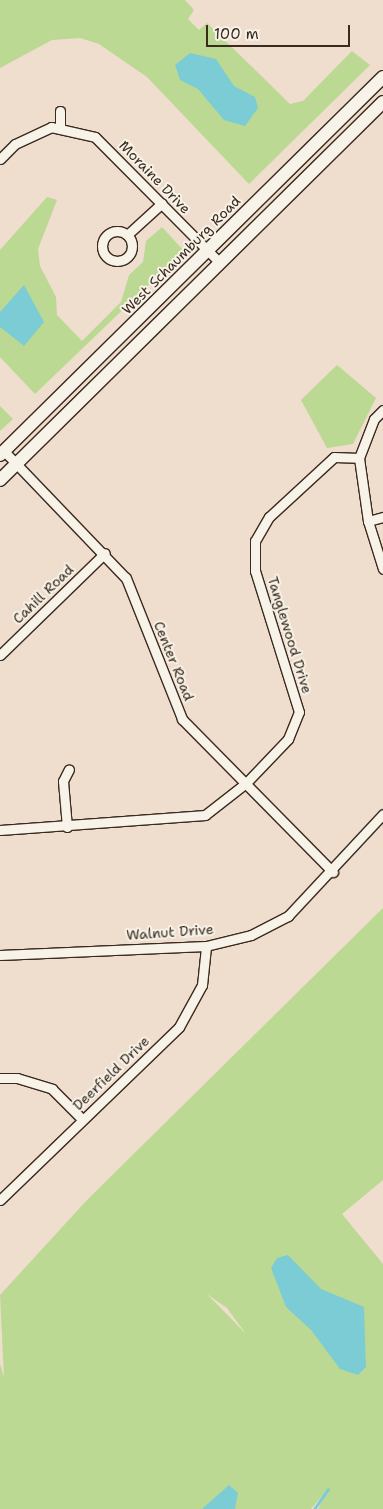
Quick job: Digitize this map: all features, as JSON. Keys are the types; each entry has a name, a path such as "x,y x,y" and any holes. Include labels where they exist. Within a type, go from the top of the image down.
{"main road":[{"name":"West Schaumburg Road","path":"2,453 383,77"},
{"path":"0,480 383,102"}],"street":[{"path":"60,111 60,127"},
{"name":"Moraine Drive","path":"0,159 32,134 60,127 95,137 220,262"},
{"path":"127,235 162,203"},
{"path":"383,410 374,419 359,458 368,521 383,569"},
{"name":"Center Road","path":"2,453 16,464 105,553 126,578 182,719 333,872"},
{"name":"Tanglewood Drive","path":"0,830 68,827 205,815 246,783 288,739 298,712 255,570 255,541 269,517 334,457 359,458"},
{"path":"368,521 383,517"},
{"name":"Cahill Road","path":"0,655 105,553"},
{"path":"68,827 62,781 69,769"},
{"name":"Walnut Drive","path":"0,955 206,946 251,935 288,916 333,872 383,814"},
{"name":"Deerfield Drive","path":"0,1200 179,1027 202,985 206,946"},
{"path":"0,1078 17,1078 52,1089 82,1119"}],"green space":[{"path":"0,0 185,0 194,10 188,19 199,30 207,23 290,104 303,101 352,51 370,65 249,184 147,77 99,44 80,38 52,40 0,68"},
{"path":"47,197 57,200 38,249 40,266 56,297 57,315 82,341 121,302 129,275 143,262 146,241 162,227 184,251 35,394 0,357 0,250"},
{"path":"337,365 376,398 353,444 327,448 301,400"},
{"path":"0,406 13,419 0,431"},
{"path":"383,908 383,1180 342,1214 383,1264 383,1509 318,1509 328,1489 311,1509 0,1509 0,1364 4,1377 0,1295 88,1199","holes":["207,1294 227,1308 246,1334"]}],"water":[{"path":"190,53 216,59 234,86 255,97 258,108 245,126 224,120 198,89 180,80 175,65"},
{"path":"24,285 44,322 24,346 0,327 0,312"},
{"path":"288,1255 321,1289 364,1307 366,1367 358,1375 340,1369 311,1330 286,1307 271,1268 277,1258"},
{"path":"229,1485 238,1493 235,1509 202,1509"}],"waterway":[{"path":"314,1509 328,1489"}]}
